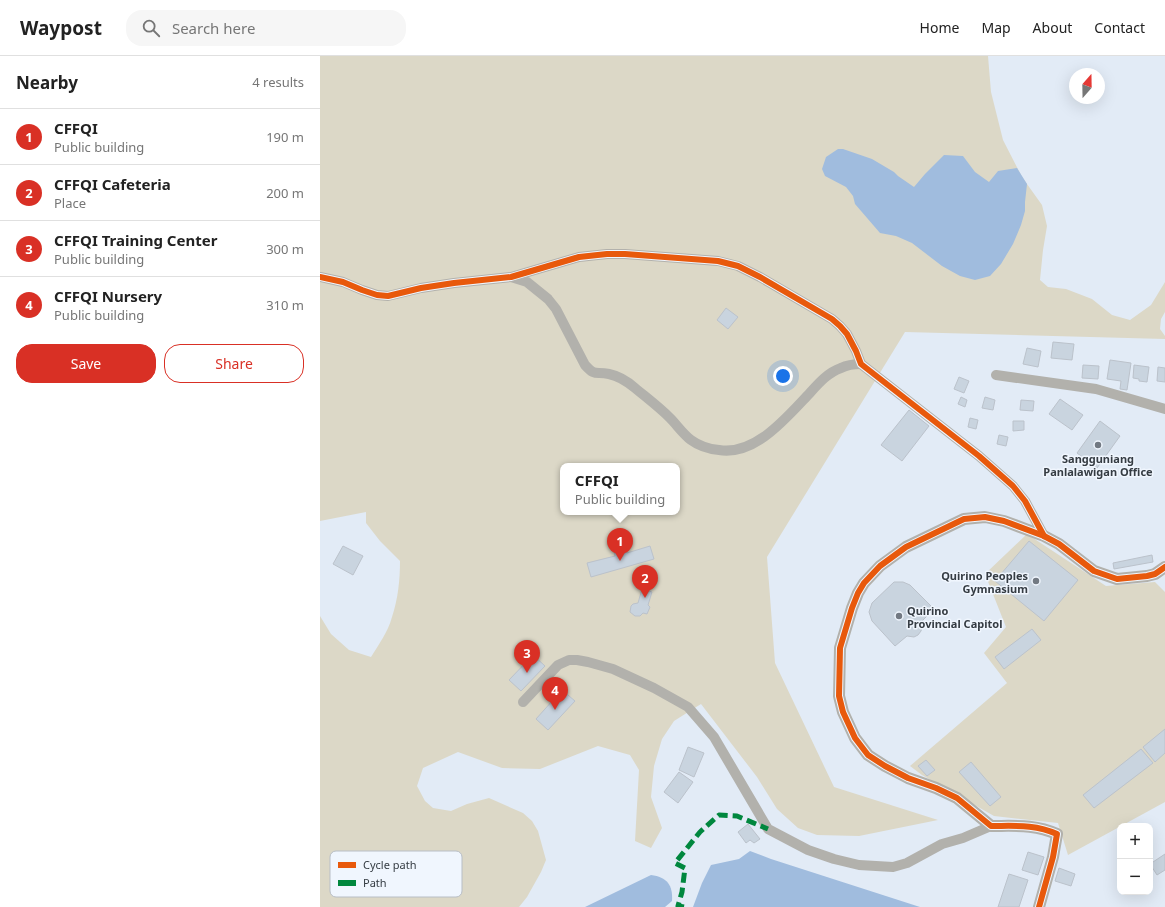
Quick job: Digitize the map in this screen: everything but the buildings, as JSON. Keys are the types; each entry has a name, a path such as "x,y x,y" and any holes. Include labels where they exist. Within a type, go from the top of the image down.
{"street":[{"path":"320,277 343,282 377,295 388,296 421,288 511,277 579,257 607,254 718,261 738,266 760,277 840,326 847,334 862,364 979,456 1013,486 1025,501 1044,536"},
{"path":"511,277 527,282 548,299 556,309 585,365 591,372 620,377 634,387 668,417 690,440 712,449 724,451 739,450 752,444 775,429 822,379 840,368 862,364"},
{"path":"996,375 1096,389 1165,409"},
{"path":"991,826 956,798 936,788 908,778 868,755 855,738 843,712 839,690 840,648 852,608 864,583 880,566 906,547 964,519 978,517 1004,521 1044,536 1059,544 1094,571 1117,579 1155,574 1165,567"},
{"path":"523,702 558,665 569,660 588,662 613,669 654,688 688,707 714,737 768,829 808,850 834,859 859,865 893,866 907,863 942,844 963,838 991,826 1024,825 1042,828 1057,834 1053,857 1039,907"}],"shaded area":[{"path":"320,56 988,56 991,92 1003,140 1022,177 1042,205 1047,226 1040,280 1048,287 1066,289 1092,299 1112,315 1130,320 1151,305 1165,282 1165,312 1161,319 1160,329 1165,336 1165,339 905,332 767,557 775,663 834,787 938,820 859,836 817,835 798,828 777,809 757,777 701,704 674,721 662,739 654,766 651,797 662,828 651,848 635,841 639,770 630,755 598,746 540,769 502,768 458,752 423,768 417,786 425,801 433,808 451,811 467,804 489,798 523,813 532,821 538,831 546,860 527,897 519,907 320,907 320,616 331,634 349,650 371,657 386,633 390,622 396,603 400,575 400,561 380,541 366,523 366,512 320,521"},
{"path":"1027,534 1106,586 1155,582 1165,592 1165,802 1127,823 1117,823 1117,828 1068,855 1058,823 994,816 922,775 910,766 1007,683 984,653 1006,627 985,574"}],"water":[{"path":"838,149 843,149 872,159 894,172 914,187 944,155 963,156 975,172 989,182 998,171 1017,168 1027,184 1025,211 1013,244 1001,264 990,276 975,280 960,276 942,266 912,243 896,236 880,233 855,204 853,196 846,187 825,176 822,169 826,157"},
{"path":"750,851 920,907 693,907 711,865 739,859"},
{"path":"651,875 665,880 670,886 672,901 665,907 585,907"}],"marked path":[{"path":"684,907 678,906 682,892 685,868 675,863 700,832 719,815 737,816 768,829"}],"cycle path":[{"path":"320,277 343,282 377,295 388,296 421,288 511,277 579,257 607,254 718,261 738,266 760,277 832,319 840,326 847,334 861,364 979,456 1013,486 1025,501 1044,536"},
{"path":"1039,907 1053,857 1057,834 1033,827 991,826 957,798 936,788 908,778 885,766 868,755 855,738 843,712 839,696 840,648 852,608 864,583 880,566 906,547 964,519 985,517 1004,521 1044,536 1059,544 1094,571 1117,579 1147,576 1155,574 1165,567"}],"place":[{"name":"Sangguniang Panlalawigan Office","path":"1098,445"},
{"name":"CFFQI","path":"620,561"},
{"name":"Quirino Peoples Gymnasium","path":"1036,581"},
{"name":"CFFQI Cafeteria","path":"645,598"},
{"name":"Quirino Provincial Capitol","path":"899,616"},
{"name":"CFFQI Training Center","path":"527,673"},
{"name":"CFFQI Nursery","path":"555,710"}]}
